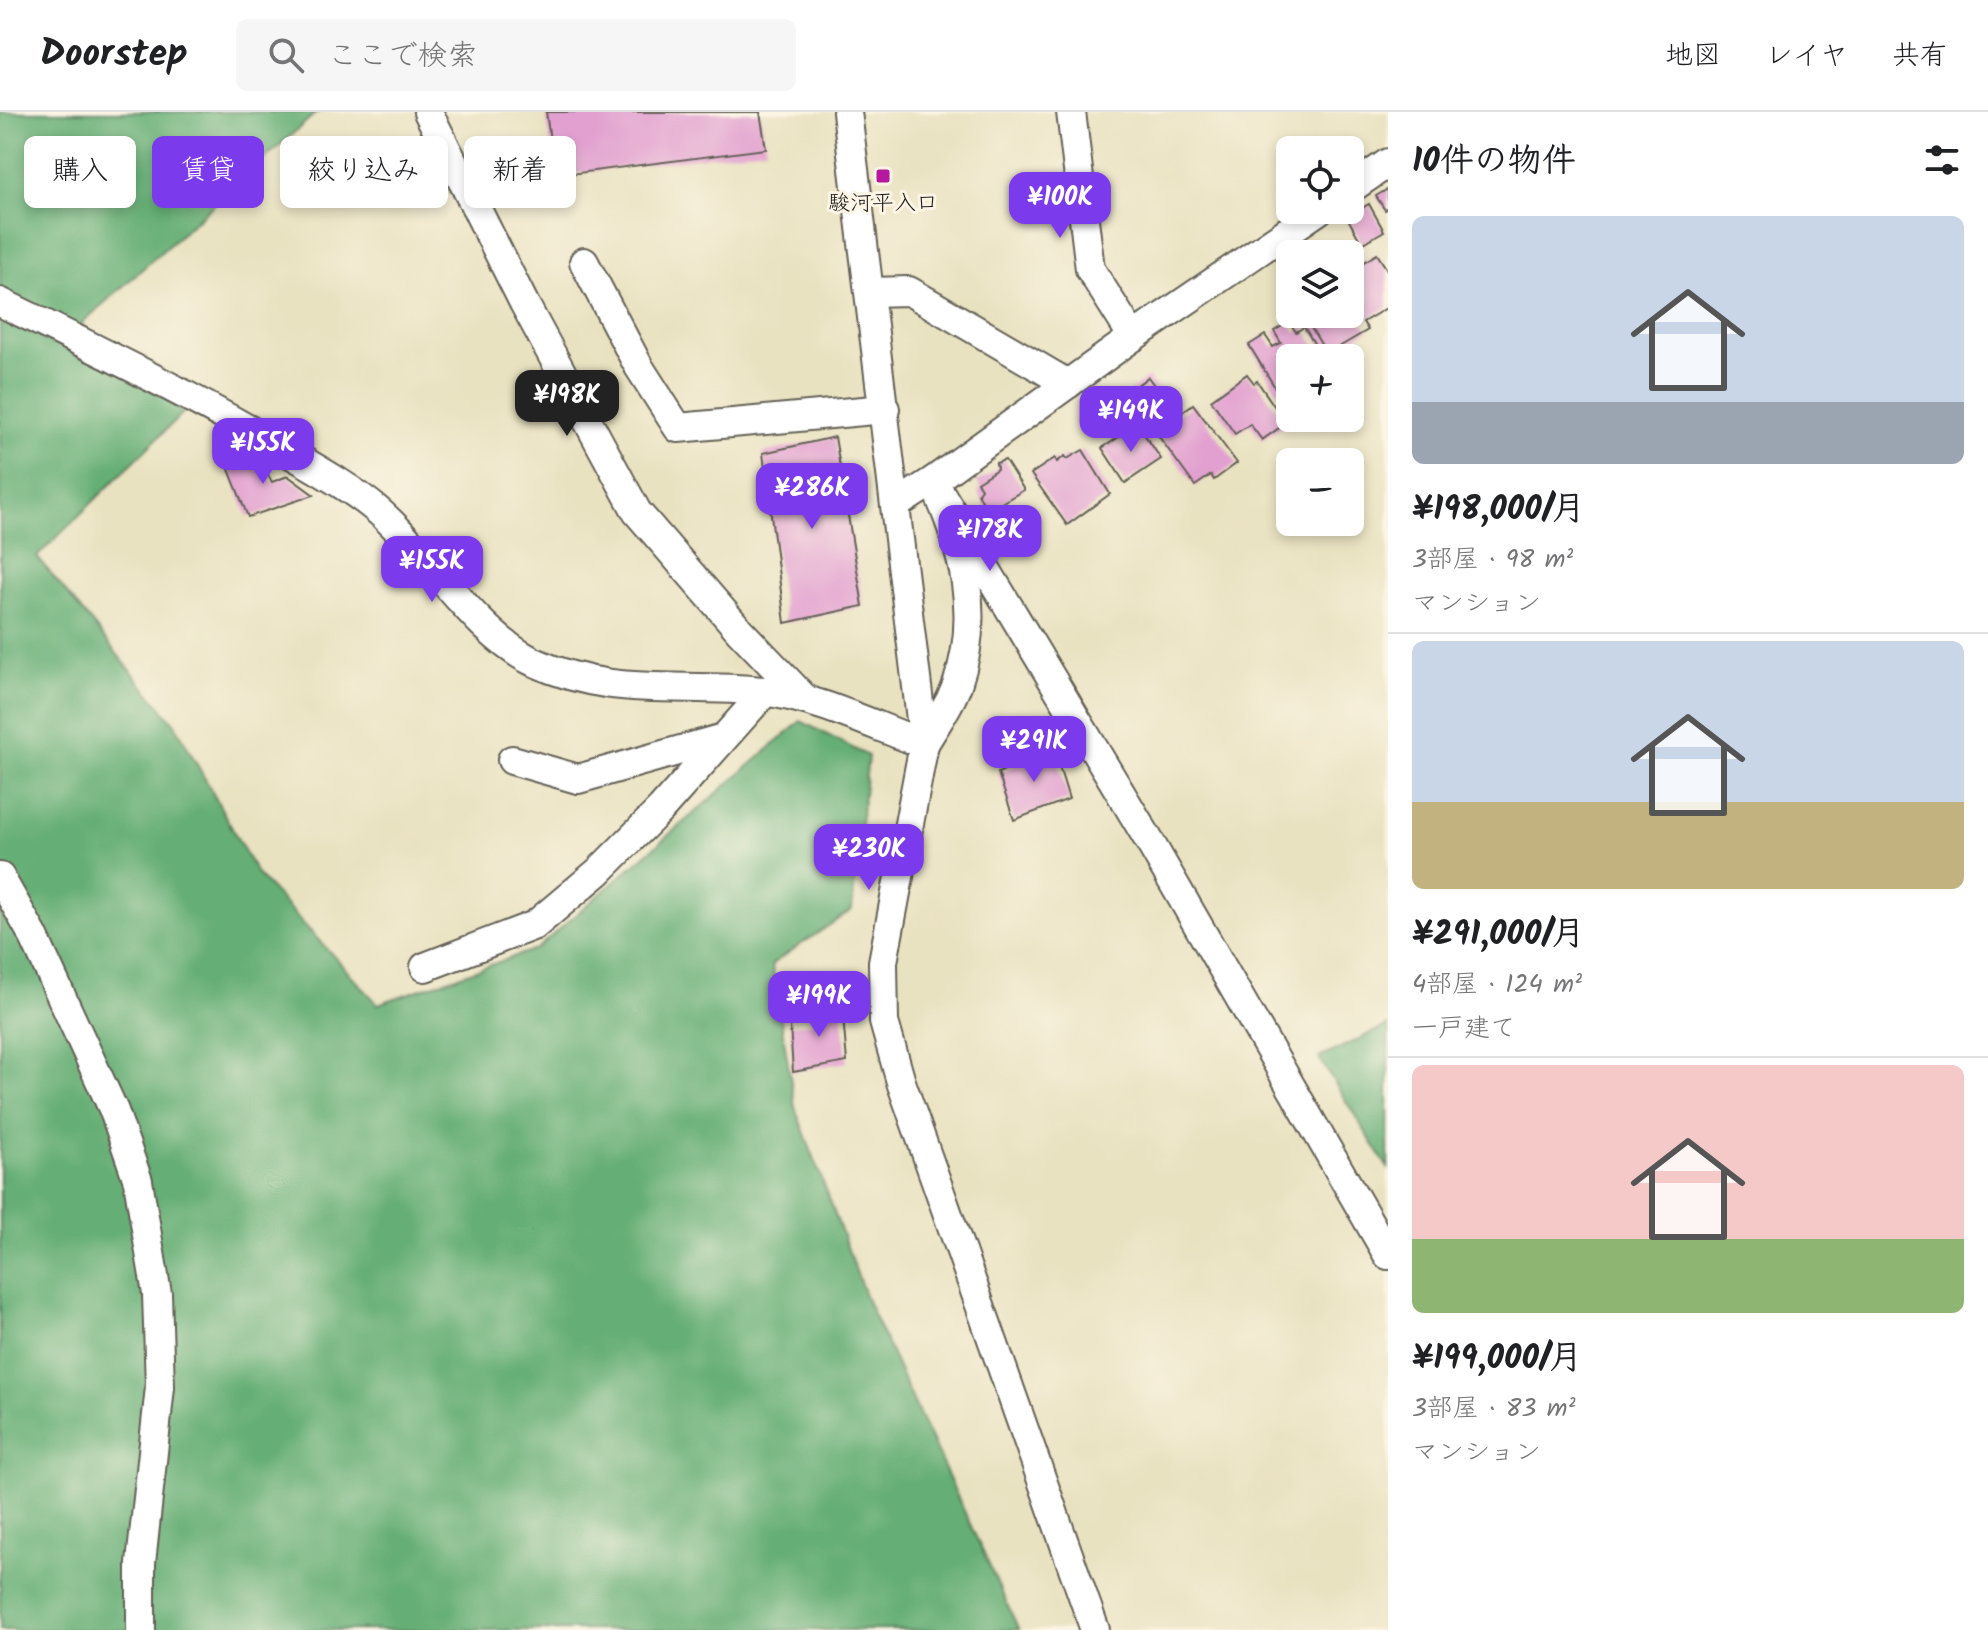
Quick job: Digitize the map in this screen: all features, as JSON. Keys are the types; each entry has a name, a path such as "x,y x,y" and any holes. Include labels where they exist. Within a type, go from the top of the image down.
{"street":[{"path":"428,112 510,276 637,512 740,631 806,700"},
{"path":"847,112 924,744 883,962 884,1022 901,1082 1095,1630"},
{"path":"1071,112 1090,269 1133,337"},
{"path":"1364,179 1388,163"},
{"path":"897,504 1298,224"},
{"path":"584,262 639,367 678,428 885,409"},
{"path":"870,292 909,291 1068,384"},
{"path":"0,302 235,421 374,508 414,544 466,604 528,659 573,678 623,688 765,692 806,700 924,744"},
{"path":"924,744 957,686 971,619 956,532 933,481"},
{"path":"933,481 1147,837 1388,1255"},
{"path":"425,967 535,925 598,872 661,809 720,739 765,692"},
{"path":"512,760 578,779 720,739"},
{"path":"0,877 34,937 114,1111 138,1181 157,1294 160,1387 141,1563 141,1630"}],"green space":[{"path":"0,112 317,112 290,136 280,136 280,145 264,160 264,136 152,136 152,208 210,208 81,324 183,413 37,557 175,724 257,874 378,1004 536,949 801,721 868,756 852,910 772,964 795,1107 868,1303 1019,1630 0,1630"},
{"path":"1388,1025 1388,1168 1319,1058"}],"building":[{"path":"546,112 760,112 766,149 576,173 576,136 549,136"},
{"path":"1388,189 1388,208 1385,210 1376,196"},
{"path":"1369,204 1384,231 1364,243 1351,224 1364,224 1364,207"},
{"path":"1377,254 1388,271 1388,307 1364,321 1364,262"},
{"path":"1364,324 1368,330 1344,344 1321,344 1311,328 1364,328"},
{"path":"1293,328 1296,332 1305,328 1314,344 1279,344 1274,331"},
{"path":"1265,335 1273,347 1276,346 1276,389 1249,345"},
{"path":"1247,374 1254,383 1257,381 1276,409 1276,430 1262,440 1250,424 1235,434 1211,400"},
{"path":"1148,377 1177,416 1193,404 1237,463 1214,480 1211,475 1195,486 1127,393"},
{"path":"1138,425 1161,459 1125,483 1102,448"},
{"path":"835,437 863,606 785,623 763,453"},
{"path":"1083,450 1110,494 1067,525 1031,474 1055,458 1057,462"},
{"path":"256,453 272,482 288,476 314,495 248,517 226,462"},
{"path":"1005,460 1024,490 987,511 978,493 981,489 977,482 997,469 996,463"},
{"path":"1053,747 1069,799 1014,820 998,773"},
{"path":"811,1003 842,1005 847,1062 793,1072 790,1025 812,1023"}],"place":[{"name":"駿河平入口","path":"883,176"}]}
